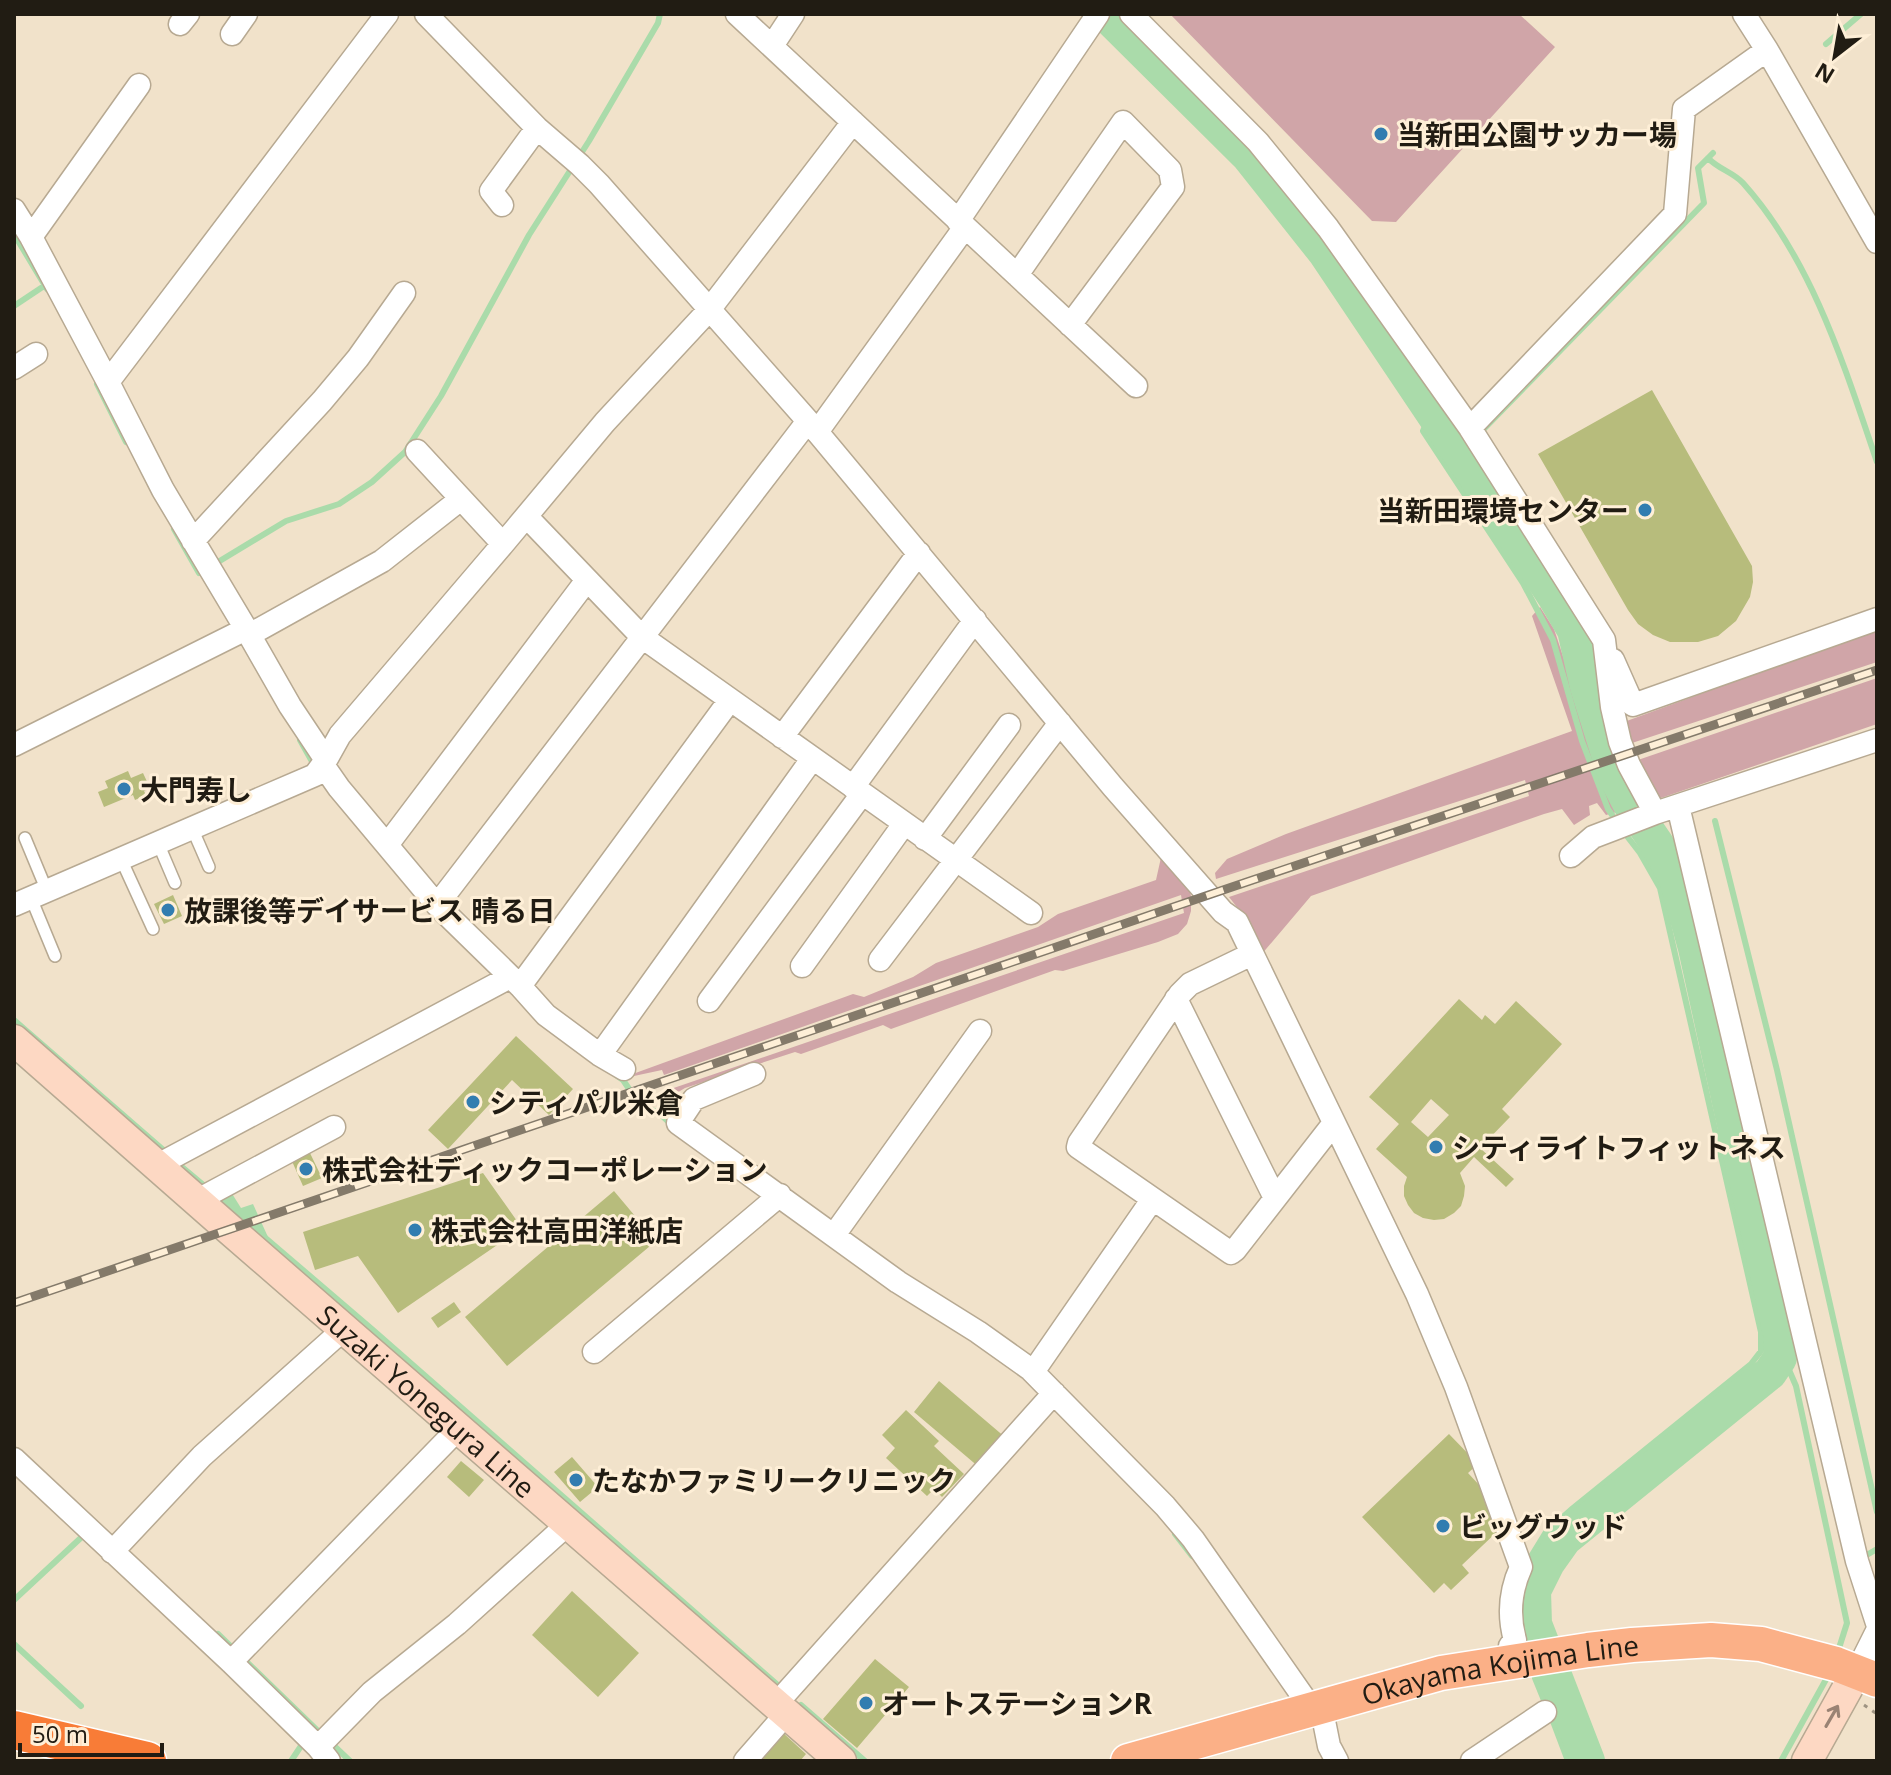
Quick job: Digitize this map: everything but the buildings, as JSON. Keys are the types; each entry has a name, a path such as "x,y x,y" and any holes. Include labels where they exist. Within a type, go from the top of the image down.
{"highway":[{"path":"14,1730 147,1761"},
{"path":"14,1755 37,1761"}],"main road":[{"name":"Suzaki Yonegura Line","path":"14,1040 166,1160 344,1329 841,1761"},
{"name":"Okayama Kojima Line","path":"1128,1761 1441,1673 1632,1645 1711,1640 1783,1648 1865,1682"},
{"path":"1807,1761 1865,1682"}],"street":[{"path":"232,34 246,14"},
{"path":"108,382 387,14"},
{"path":"426,14 537,128 577,162 813,427 1060,723 1223,912 1237,922 1417,1294 1456,1387 1521,1567 1511,1600 1510,1622 1515,1640 1510,1646 1537,1658"},
{"path":"738,14 1136,386"},
{"path":"772,46 793,14"},
{"path":"1131,14 1258,142 1328,228 1475,435 1604,640 1633,705 1877,619"},
{"path":"1744,14 1877,242"},
{"path":"437,905 642,637 813,427 962,224 1097,16"},
{"path":"1475,435 1675,214 1684,109 1767,50"},
{"path":"31,237 139,85"},
{"path":"31,898 315,775 340,735 605,422 709,310 853,122"},
{"path":"1017,275 1123,122 1170,170 1173,187 1070,325"},
{"path":"502,205 491,191 537,128"},
{"path":"14,210 242,633 339,788 437,905 546,1015 624,1069"},
{"path":"193,541 322,401 358,358 404,293"},
{"path":"14,368 36,354"},
{"path":"417,451 503,544"},
{"path":"14,745 382,561 461,499"},
{"path":"527,517 642,637 1031,913"},
{"path":"782,737 919,553"},
{"path":"387,845 587,580"},
{"path":"709,1001 975,620"},
{"path":"1604,640 1612,707 1620,742 1652,814"},
{"path":"166,1160 515,982 730,700"},
{"path":"880,960 1060,723"},
{"path":"925,839 1009,725"},
{"path":"1571,856 1593,837 1652,814 1877,740"},
{"path":"600,1055 812,759"},
{"path":"1678,806 1857,1561 1877,1623"},
{"path":"802,966 904,824"},
{"path":"1252,954 1190,984 1176,999 1078,1147 1231,1253 1334,1123"},
{"path":"1176,999 1275,1198"},
{"path":"834,1235 980,1031"},
{"path":"754,1074 694,1099 678,1123 775,1199 834,1235 898,1282 978,1332 1033,1372 1050,1398 1165,1506 1193,1539 1316,1707 1326,1754"},
{"path":"205,1195 334,1127"},
{"path":"594,1352 775,1199"},
{"path":"1033,1372 1152,1200"},
{"path":"117,1547 202,1456 344,1329"},
{"path":"745,1761 782,1708 1050,1398"},
{"path":"236,1656 459,1428"},
{"path":"14,1459 117,1547 236,1656 319,1746 372,1692 457,1624 569,1523"},
{"path":"1865,1682 1877,1631"},
{"path":"1472,1761 1545,1712"},
{"path":"14,1713 71,1732 98,1750"}],"lane":[{"path":"192,828 209,867"},
{"path":"25,838 31,898 55,956"},
{"path":"158,843 175,883"},
{"path":"121,859 153,929"}],"path":[{"path":"1865,1682 1877,1714"}],"shaded area":[{"name":"当新田公園サッカー場","path":"1170,14 1519,14 1555,47 1396,222 1372,221"},
{"path":"1540,607 1554,629 1608,792 1620,811 1606,815 1597,803 1589,806 1590,815 1574,825 1562,809 1311,896 1261,955 1240,911 1229,897 1529,796 1525,780 1216,879 1215,873 1227,859 1286,834 1572,731 1532,616"},
{"path":"1877,629 1877,662 1632,743 1625,730 1624,722"},
{"path":"1877,678 1877,724 1658,799 1635,761"},
{"path":"1162,853 1188,883 1191,896 1187,924 1178,934 1063,971 1055,970 891,1029 883,1025 801,1054 795,1052 685,1088 663,1101 660,1096 662,1092 1184,913 1181,895 664,1075 662,1070 630,1075 853,994 864,997 913,977 936,963 1038,927 1058,914 1156,880"},
{"path":"231,1192 241,1208 253,1204 268,1237 264,1242 215,1202"}],"waterway":[{"path":"218,562 286,521 339,504 372,482 405,452 441,396 529,235 589,141 658,23 660,14"},
{"path":"1105,14 1248,156 1325,253 1484,490 1574,630 1587,687 1615,776 1676,879 1695,948 1781,1338 1780,1358 1770,1373 1565,1539 1534,1591 1535,1624 1588,1761"},
{"path":"1826,44 1861,14"},
{"path":"1479,434 1704,203 1698,168 1713,153"},
{"path":"1708,158 1743,183 1788,245 1824,315 1877,462"},
{"path":"14,234 47,289"},
{"path":"14,306 44,286"},
{"path":"97,384 126,442"},
{"path":"1431,412 1423,431 1523,583 1553,640 1582,741 1608,809 1617,822"},
{"path":"1460,454 1472,442"},
{"path":"174,529 199,573 202,571"},
{"path":"300,740 314,765"},
{"path":"1715,821 1777,1070 1877,1512"},
{"path":"1527,1563 1546,1532 1751,1364 1761,1351 1761,1332 1660,888 1623,831"},
{"path":"14,1020 168,1154"},
{"path":"616,1075 640,1105 659,1113 672,1125"},
{"path":"176,1162 207,1188"},
{"path":"262,1235 780,1687"},
{"path":"1780,1358 1786,1363 1796,1386 1847,1623 1840,1645"},
{"path":"14,1600 85,1534"},
{"path":"1175,1534 1192,1556"},
{"path":"1865,1556 1877,1549"},
{"path":"218,1634 322,1735"},
{"path":"14,1644 81,1706"},
{"path":"1781,1761 1829,1674"},
{"path":"1535,1678 1546,1705"},
{"path":"801,1705 865,1761"},
{"path":"1551,1716 1568,1761"},
{"path":"291,1761 305,1740"},
{"path":"330,1742 350,1761"}],"railway":[{"path":"14,1303 1877,670"}],"place":[{"name":"当新田公園サッカー場","path":"1381,134"},
{"name":"当新田環境センター","path":"1645,510"},
{"name":"大門寿し","path":"124,789"},
{"name":"放課後等デイサービス 晴る日","path":"168,910"},
{"name":"シティパル米倉","path":"473,1102"},
{"name":"シティライトフィットネス","path":"1436,1147"},
{"name":"株式会社ディックコーポレーション","path":"306,1169"},
{"name":"株式会社高田洋紙店","path":"415,1230"},
{"name":"たなかファミリークリニック","path":"576,1480"},
{"name":"ビッグウッド","path":"1443,1526"},
{"name":"オートステーションR","path":"866,1703"}]}
